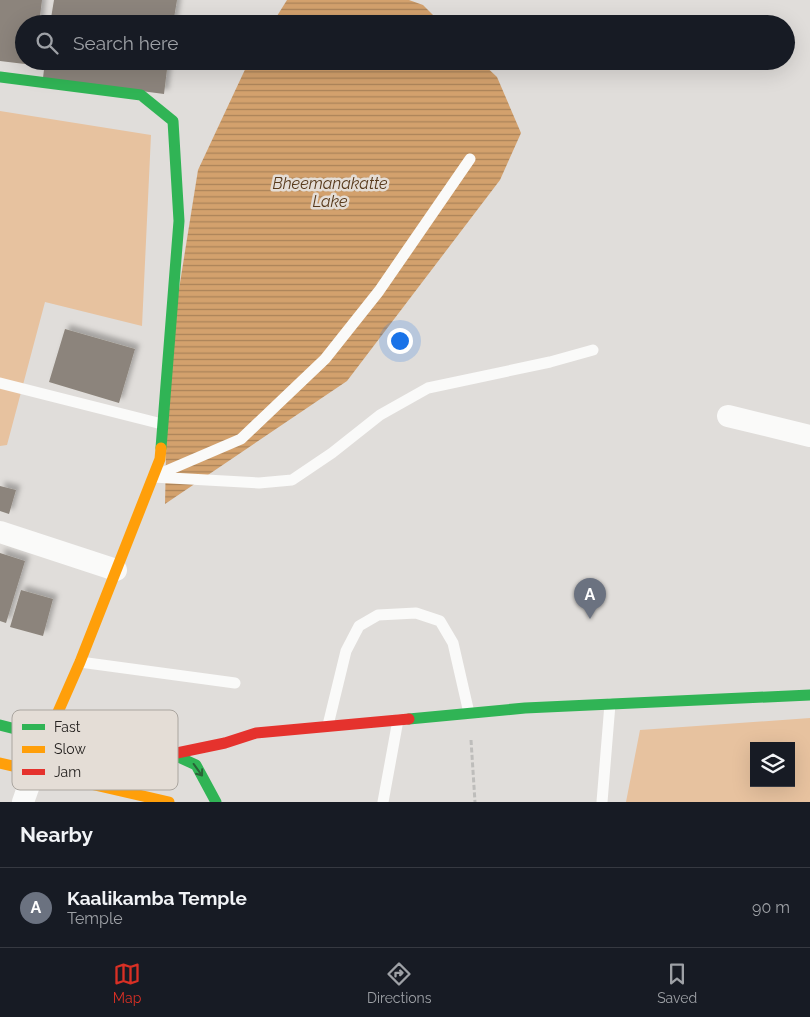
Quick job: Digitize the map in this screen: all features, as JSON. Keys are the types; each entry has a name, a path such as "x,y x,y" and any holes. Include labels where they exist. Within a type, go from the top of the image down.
{"street":[{"path":"0,77 141,95 173,121 179,221 160,459 60,710"},
{"path":"728,416 810,436"},
{"path":"0,532 116,570"},
{"path":"178,753 225,743 256,733 469,713 525,708 810,695"},
{"path":"178,757 196,765 216,802"},
{"path":"23,802 27,790"},
{"path":"117,790 169,802"}],"lane":[{"path":"153,477 242,438 325,360 379,291 470,158"},
{"path":"153,477 259,483 292,480 332,453 380,415 428,388 550,362 593,350"},
{"path":"0,384 162,424"},
{"path":"328,727 346,651 359,626 378,614 416,613 440,621 453,643 469,713"},
{"path":"80,662 235,683"},
{"path":"602,802 610,704"},
{"path":"383,802 398,720"}],"path":[{"path":"469,713 475,802"}],"shaded area":[{"path":"0,111 151,135 142,326 45,302 7,445 0,446"},
{"path":"810,718 810,802 626,802 640,730"}],"water":[{"path":"287,0 409,0 423,5 433,15 278,15"},
{"name":"Bheemanakatte Lake","path":"245,70 490,70 497,77 521,133 500,180 347,381 165,504 168,358 198,170"}],"building":[{"path":"0,0 42,0 40,15 15,15 15,63 0,61"},
{"path":"54,0 177,0 174,15 52,15"},
{"path":"44,70 167,70 164,94 43,78"},
{"path":"65,329 135,349 119,403 49,382"},
{"path":"0,486 16,490 9,514 0,511"},
{"path":"0,553 25,561 6,623 0,621"},
{"path":"21,590 53,599 43,636 10,627"}],"traffic: fast":[{"path":"0,77 141,95 173,121 179,221 161,448"},
{"path":"409,719 525,708 810,695"},
{"path":"0,725 12,728"},
{"path":"178,757 196,765 216,802"}],"traffic: slow":[{"path":"59,710 80,662 160,459 161,448"},
{"path":"0,763 12,766"},
{"path":"117,790 169,802"}],"traffic: jam":[{"path":"178,753 225,743 256,733 409,719"}],"place":[{"name":"Kaalikamba Temple","path":"590,619"}]}
